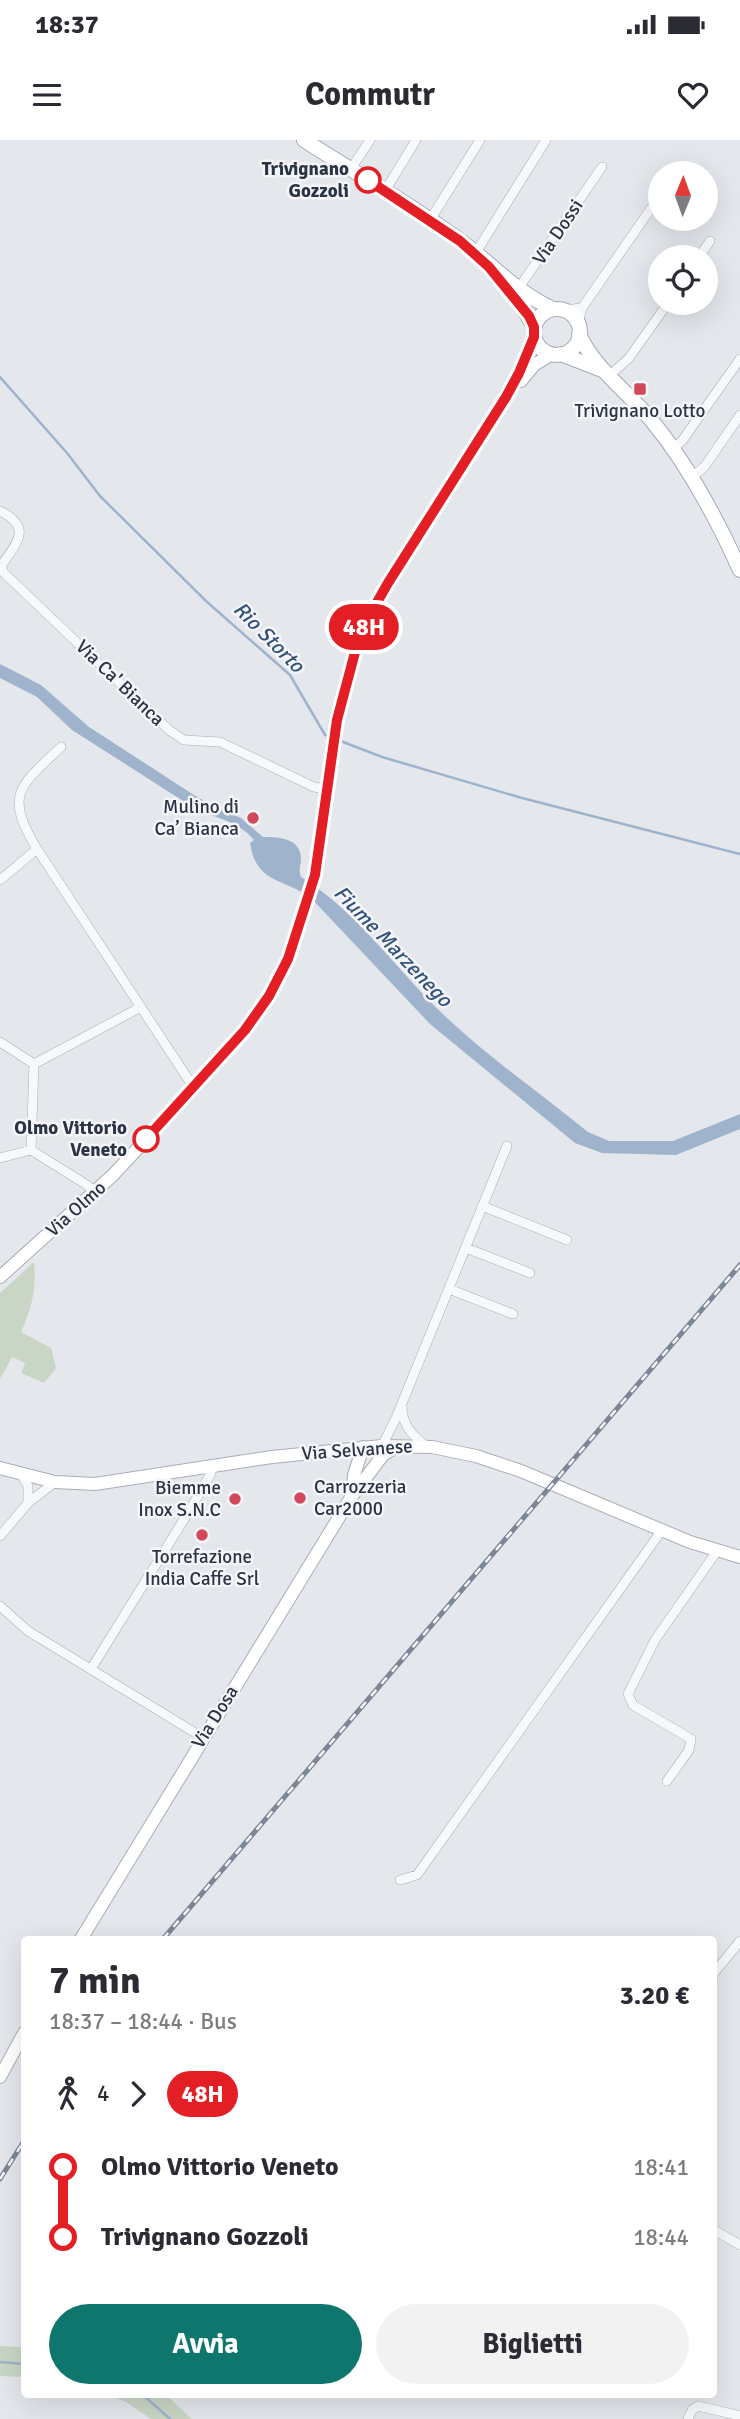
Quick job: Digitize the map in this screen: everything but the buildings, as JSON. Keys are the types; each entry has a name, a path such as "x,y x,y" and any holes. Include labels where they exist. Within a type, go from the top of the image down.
{"main road":[{"path":"304,140 430,220 475,254 516,292 544,351 606,373"},
{"path":"516,292 571,314 586,348 673,447 739,562"},
{"path":"534,332 543,313 559,310"},
{"path":"557,354 571,350 579,329"}],"street":[{"path":"351,169 370,140"},
{"path":"385,191 416,140"},
{"path":"430,220 480,140"},
{"path":"475,254 546,140"},
{"name":"Via Dossi","path":"516,292 602,167"},
{"path":"579,329 581,309 648,213"},
{"path":"559,310 581,309"},
{"path":"606,373 629,358 659,315"},
{"path":"506,397 519,373 534,332"},
{"path":"506,397 534,365 557,354"},
{"path":"673,447 682,442 740,359"},
{"name":"Via Olmo","path":"0,1278 95,1192 194,1088 245,1030 269,996 288,959 315,875 337,720 345,684 368,618 506,397"},
{"path":"692,477 705,466 740,415"},
{"name":"Via Ca' Bianca","path":"0,511 19,525 20,535 1,566 4,573 169,730 184,740 220,742 326,794"},
{"path":"61,747 21,789 18,800 23,826 194,1088"},
{"path":"0,880 37,849"},
{"path":"34,1064 141,1007"},
{"path":"0,1042 34,1064"},
{"path":"31,1150 34,1064"},
{"path":"382,1446 402,1404 507,1146"},
{"path":"0,1158 31,1150 95,1192"},
{"path":"482,1206 567,1240"},
{"path":"466,1248 530,1273"},
{"path":"449,1289 513,1314"},
{"path":"402,1404 404,1423 426,1446"},
{"name":"Via Dosa","path":"82,1936 352,1496 383,1455 403,1445"},
{"name":"Via Selvanese","path":"0,1468 48,1481 95,1484 334,1450 426,1446 467,1454 521,1471 663,1530 740,1557"},
{"path":"363,1447 369,1463 368,1477"},
{"path":"352,1496 354,1475 363,1447"},
{"path":"334,1450 345,1458 354,1475"},
{"path":"92,1669 197,1499 211,1473 210,1466"},
{"path":"20,1474 28,1486 28,1503"},
{"path":"0,1536 48,1481"},
{"path":"400,1880 417,1875 663,1530"},
{"path":"667,1781 689,1750 691,1739 682,1731 633,1705 628,1694 629,1689 655,1640 717,1551"},
{"path":"0,1606 27,1631 202,1737"},
{"path":"717,1969 740,1941"},
{"path":"0,2077 21,2038"},
{"path":"717,2232 740,2245"},
{"path":"688,2419 692,2410 698,2406 740,2416"}],"green space":[{"path":"34,1262 33,1297 21,1332 51,1348 56,1368 44,1383 21,1373 25,1363 12,1357 0,1379 0,1293"},
{"path":"0,2346 21,2347 21,2377 0,2376"},
{"path":"116,2398 169,2398 192,2419 151,2419"}],"water":[{"path":"0,664 41,685 89,727 194,795 241,818 263,837 282,838 293,843 300,852 301,877 341,907 447,1018 588,1132 609,1141 673,1141 740,1114 740,1129 676,1155 602,1153 575,1143 430,1024 310,897 264,873 253,856 250,843 254,840 248,833 191,806 72,730 37,697 0,678"}],"waterway":[{"name":"Rio Storto","path":"0,377 67,453 100,496 206,601 290,675 325,735 329,736"},
{"name":"Rio Storto","path":"338,740 382,757 522,798 740,854"},
{"path":"0,2362 21,2364"},
{"path":"146,2398 170,2419"}],"railway":[{"path":"166,1936 740,1265"},
{"path":"0,2179 21,2146"}],"bus line":[{"name":"48H","path":"146,1139 245,1030 269,996 288,959 315,875 337,720 358,641 388,583 506,397 534,337 534,327 529,316 489,267 455,237 368,180"}],"place":[{"name":"Trivignano Gozzoli","path":"368,180"},
{"name":"Trivignano Lotto","path":"640,389"},
{"name":"Mulino di Ca’ Bianca","path":"253,818"},
{"name":"Olmo Vittorio Veneto","path":"146,1139"},
{"name":"Carrozzeria Car2000","path":"300,1498"},
{"name":"Biemme Inox S.N.C","path":"235,1499"},
{"name":"Torrefazione India Caffe Srl","path":"202,1535"}],"water label":[{"name":"Fiume Marzenego","path":"393,946"}]}
